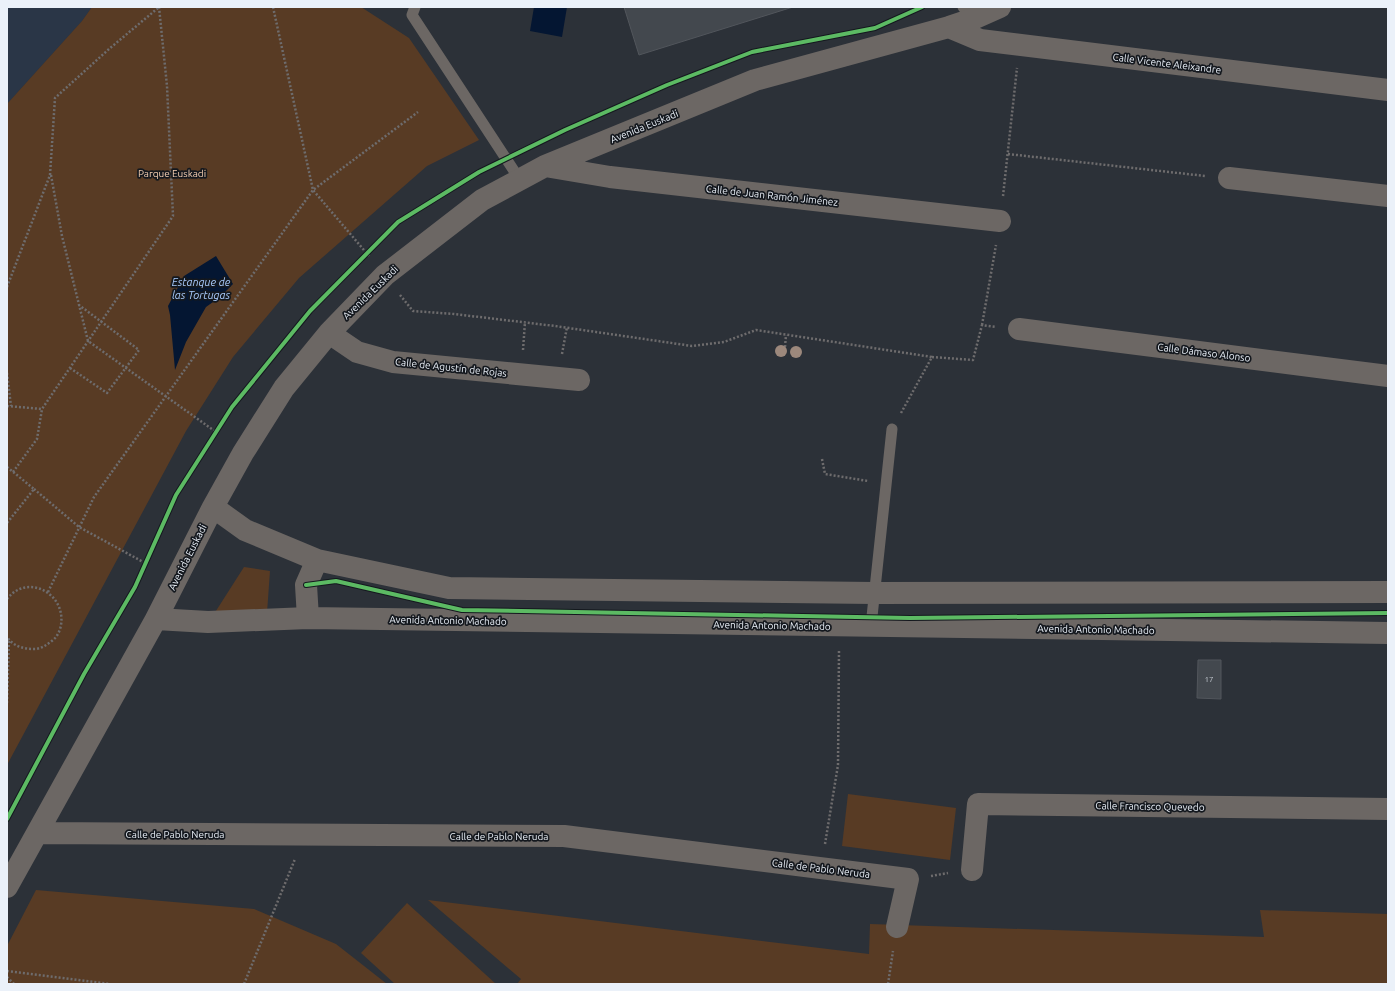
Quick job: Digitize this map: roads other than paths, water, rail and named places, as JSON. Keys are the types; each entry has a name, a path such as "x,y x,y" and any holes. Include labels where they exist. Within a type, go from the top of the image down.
{"street":[{"name":"Avenida Euskadi","path":"7,888 156,619 213,507 243,453 284,388 329,333 385,275 482,200 545,166 756,80 950,27 968,13 1000,7"},
{"name":"Calle Vicente Aleixandre","path":"950,27 980,40 1388,90"},
{"name":"Calle de Juan Ramón Jiménez","path":"545,166 610,177 1000,221"},
{"path":"1229,178 1388,196"},
{"name":"Calle Dámaso Alonso","path":"1019,329 1388,376"},
{"name":"Calle de Agustín de Rojas","path":"329,333 357,352 393,362 579,380"},
{"path":"213,507 245,530 316,560 449,588 874,594 1388,592"},
{"path":"308,618 306,585 316,560"},
{"name":"Avenida Antonio Machado","path":"156,619 208,622 308,618 1388,633"},
{"name":"Calle Francisco Quevedo","path":"972,870 978,804 1388,809"},
{"name":"Calle de Pablo Neruda","path":"38,833 564,836 908,879 897,927"}],"lane":[{"path":"415,7 412,15 520,180"},
{"path":"871,626 892,429"}],"water":[{"path":"534,7 567,7 562,37 530,31"},
{"name":"Estanque de las Tortugas","path":"216,256 233,284 220,297 206,307 186,342 175,370 168,306 184,276"}],"park label":[{"name":"Parque Euskadi","path":"172,173"}]}
